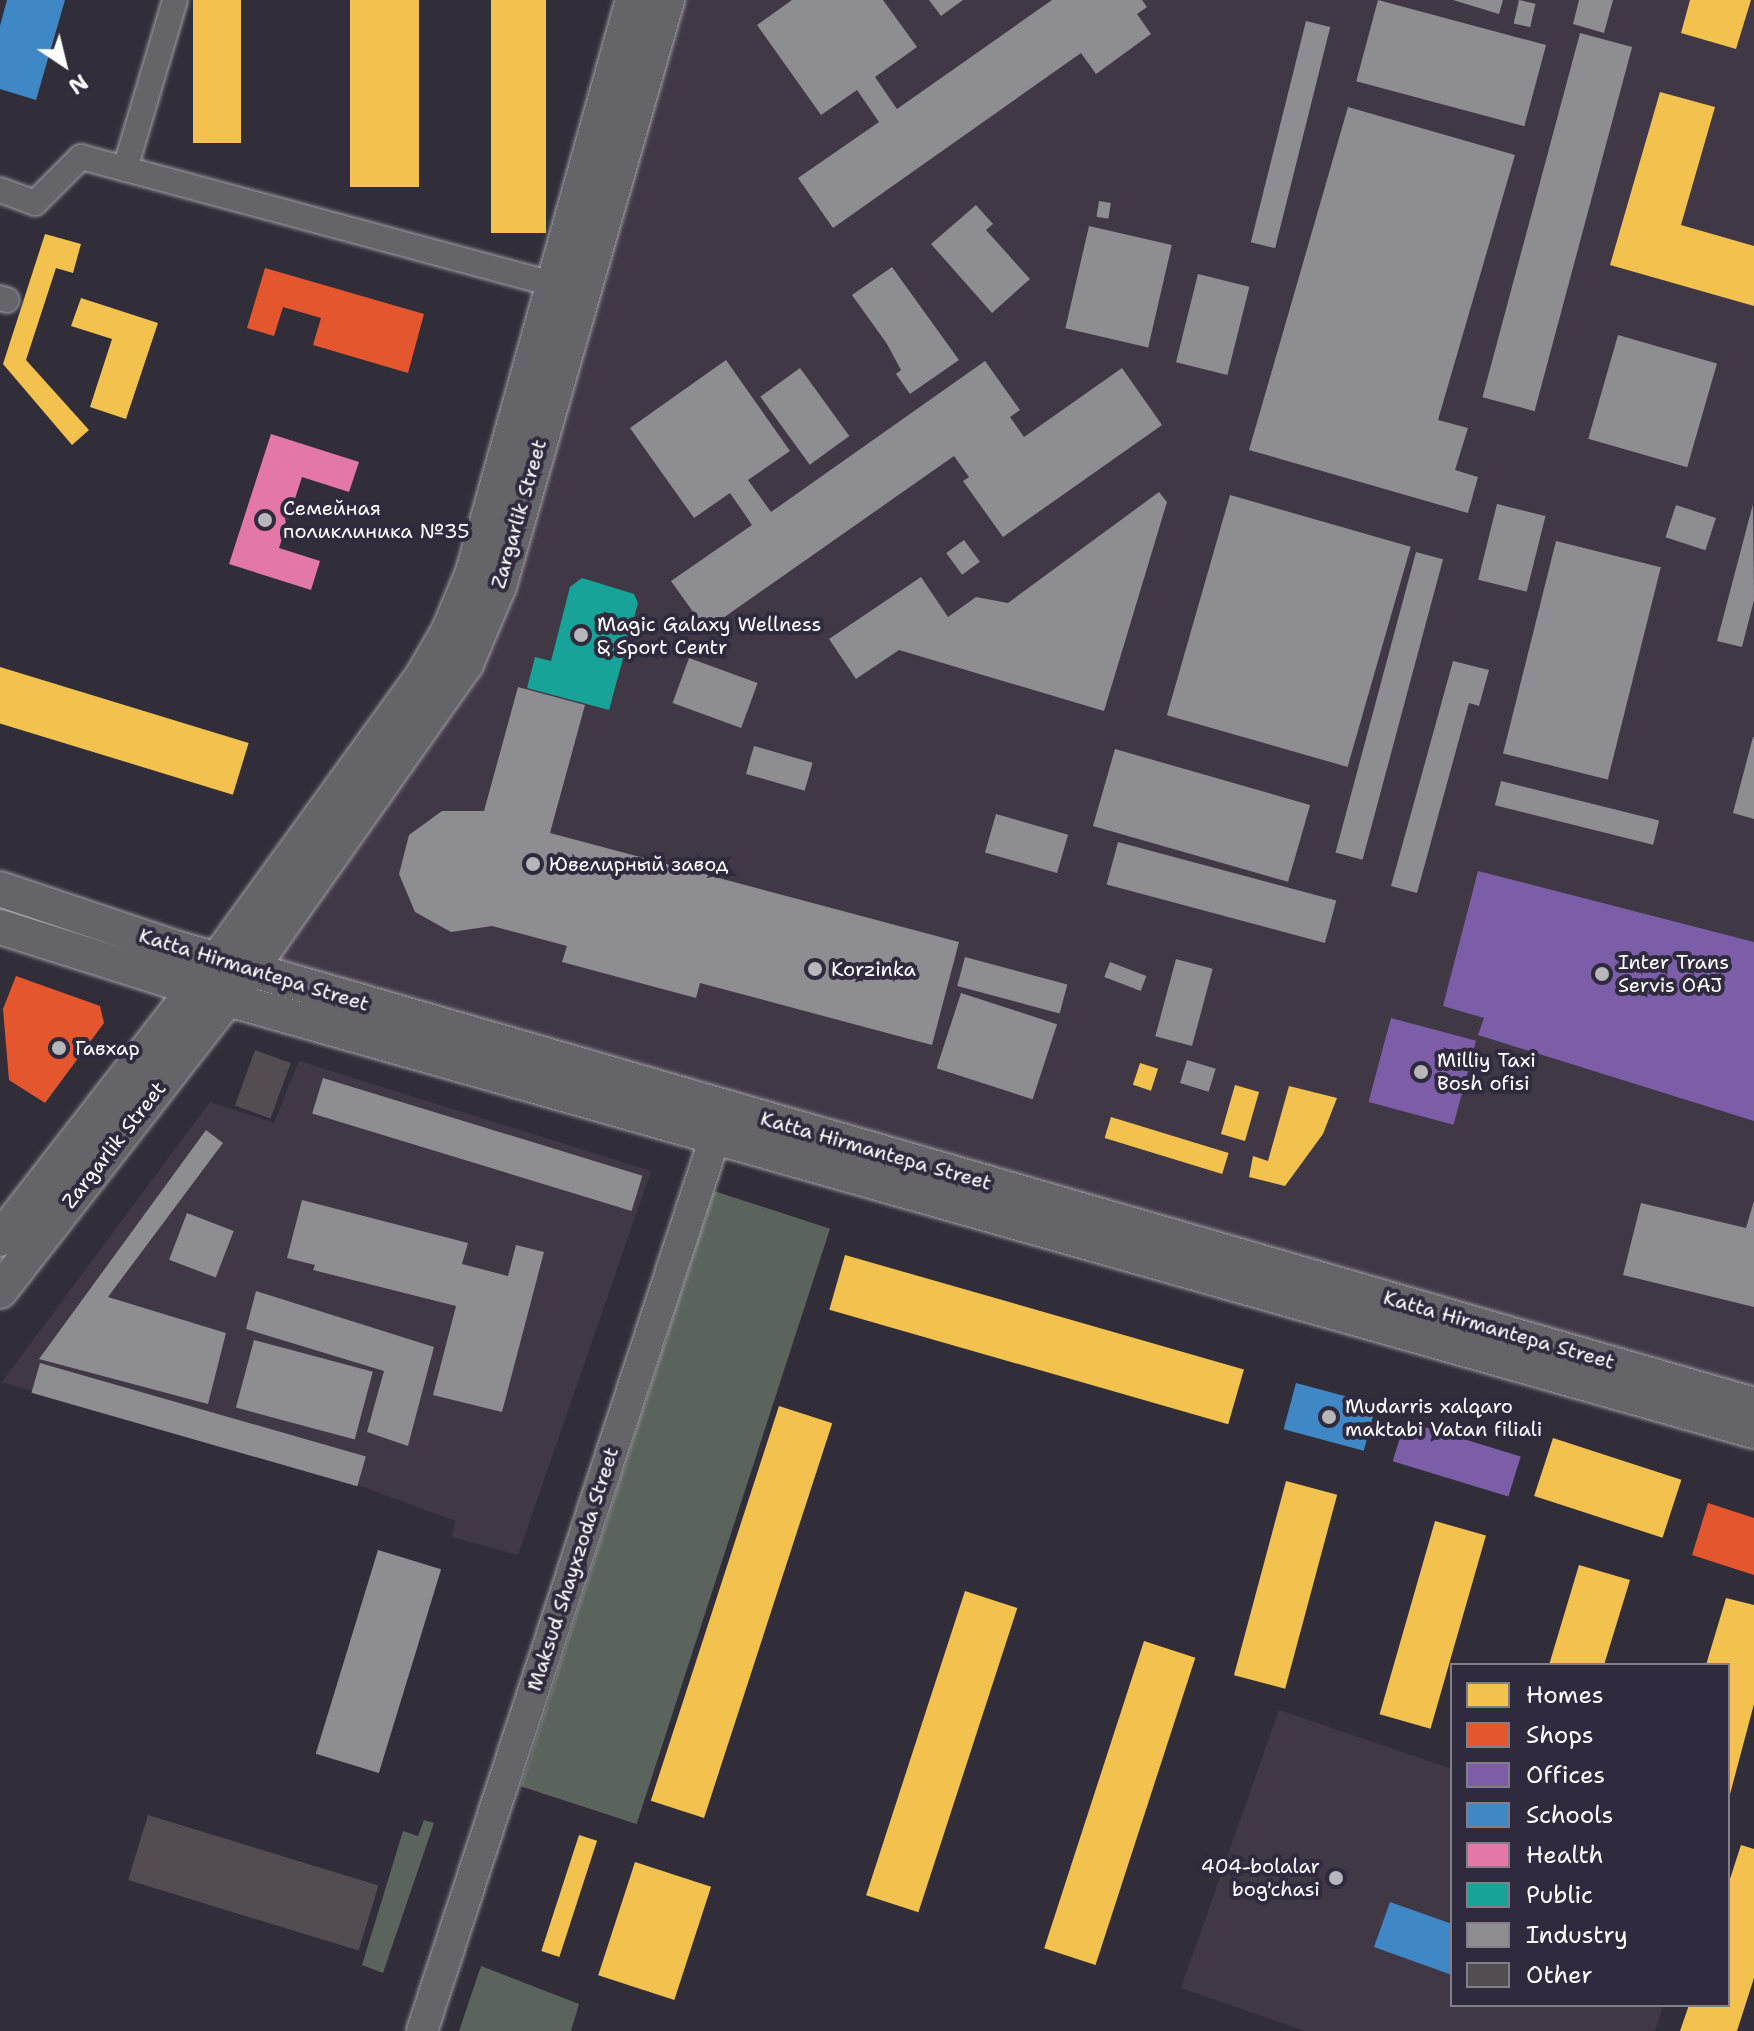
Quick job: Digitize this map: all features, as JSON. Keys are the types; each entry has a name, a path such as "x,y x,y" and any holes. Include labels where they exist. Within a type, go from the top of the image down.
{"main road":[{"name":"Zargarlik Street","path":"567,288 633,0"},
{"name":"Zargarlik Street","path":"0,1291 223,979 422,677 449,630 473,572 667,0"},
{"name":"Katta Hirmаntepa Street","path":"0,889 223,979"},
{"name":"Katta Hirmаntepa Street","path":"0,927 223,979 720,1120 1754,1405"},
{"name":"Zargarlik Street","path":"0,1239 223,979"},
{"name":"Katta Hirmаntepa Street","path":"720,1120 1754,1431"}],"street":[{"path":"125,169 175,0"},
{"path":"0,190 35,203 81,157 567,288"},
{"name":"Maksud Shayxzoda Street","path":"422,2031 720,1120"}],"shaded area":[{"path":"667,0 1754,0 1754,1405 250,970 449,691"},
{"path":"299,1061 651,1171 518,1555 452,1537 455,1521 358,1485 2,1382 210,1102 274,1123"},
{"path":"714,1191 830,1229 637,1824 521,1786"},
{"name":"404-bolalar bog'chasi","path":"1279,1710 1450,1768 1450,2007 1662,2007 1655,2031 1305,2031 1181,1988"},
{"path":"424,1820 434,1823 383,1973 362,1965 403,1831 418,1836"},
{"path":"481,1966 579,2004 571,2031 459,2031"}],"building: Homes":[{"path":"193,0 241,0 241,143 193,143"},
{"path":"350,0 419,0 419,187 350,187"},
{"path":"491,0 546,0 546,233 491,233"},
{"path":"1690,0 1751,0 1736,49 1681,33"},
{"path":"1660,92 1715,107 1681,225 1754,246 1754,306 1610,265"},
{"path":"45,234 81,244 73,273 56,268 26,360 89,430 72,445 3,364"},
{"path":"81,298 158,323 126,419 90,407 112,339 71,326"},
{"path":"0,667 249,743 233,795 0,723"},
{"path":"1140,1063 1158,1069 1151,1091 1133,1085"},
{"path":"1235,1085 1259,1092 1245,1141 1221,1134"},
{"path":"1289,1086 1337,1098 1323,1134 1285,1186 1249,1177 1253,1156 1268,1161"},
{"path":"1111,1117 1229,1153 1222,1174 1105,1138"},
{"path":"845,1255 1244,1369 1228,1424 829,1310"},
{"path":"779,1406 832,1423 704,1818 651,1801"},
{"path":"1553,1438 1681,1480 1663,1538 1534,1496"},
{"path":"1286,1481 1337,1495 1285,1689 1234,1675"},
{"path":"1435,1521 1486,1536 1431,1729 1380,1714"},
{"path":"1579,1565 1630,1580 1605,1663 1550,1663"},
{"path":"965,1591 1017,1608 918,1912 866,1895"},
{"path":"1726,1598 1754,1605 1754,1704 1730,1794 1730,1663 1707,1663"},
{"path":"1144,1641 1195,1658 1096,1965 1044,1948"},
{"path":"579,1835 597,1841 559,1957 541,1951"},
{"path":"1741,1845 1754,1849 1754,1978 1737,2031 1680,2031 1688,2007 1730,2007 1730,1879"},
{"path":"635,1862 711,1887 674,2000 598,1975"}],"building: Shops":[{"path":"265,268 424,314 408,373 313,345 321,318 283,307 274,336 247,328"},
{"path":"16,976 100,1006 104,1023 45,1103 9,1080 3,1009"},
{"path":"1708,1503 1754,1518 1754,1575 1692,1555"}],"building: Offices":[{"name":"Inter Trans Servis OAJ","path":"1478,871 1754,942 1754,1121 1478,1035 1484,1018 1443,1006"},
{"name":"Milliy Taxi Bosh ofisi","path":"1391,1018 1476,1041 1453,1125 1368,1102"},
{"path":"1405,1421 1521,1456 1508,1497 1393,1461"}],"building: Schools":[{"path":"7,0 65,0 36,100 0,89 0,26"},
{"name":"Mudarris xalqaro maktabi Vatan filiali","path":"1296,1383 1376,1404 1364,1451 1284,1429"},
{"path":"1390,1902 1450,1923 1450,1974 1374,1947"}],"building: Health":[{"name":"Семейная поликлиника №35","path":"271,434 359,462 349,492 302,477 279,548 320,561 311,590 229,564"}],"building: Public":[{"path":"582,578 634,594 638,603 609,710 527,688 535,657 551,661 570,587"}],"building: Industry":[{"path":"792,0 883,0 917,47 875,77 897,109 1052,0 1142,0 1147,7 1137,14 1151,34 1096,74 1081,53 833,228 798,178 879,122 857,90 821,115 757,25"},
{"path":"929,0 963,0 941,16"},
{"path":"1378,0 1546,45 1524,126 1356,81"},
{"path":"1453,0 1503,0 1499,14"},
{"path":"1519,0 1536,4 1530,27 1514,23"},
{"path":"1579,0 1613,0 1604,33 1573,24"},
{"path":"1306,21 1330,27 1275,248 1251,242"},
{"path":"1580,33 1632,47 1535,411 1482,397"},
{"path":"1348,107 1515,155 1438,420 1468,428 1455,470 1478,477 1468,513 1249,450"},
{"path":"1099,201 1111,203 1108,219 1096,217"},
{"path":"976,205 993,224 986,230 1030,279 992,313 931,244"},
{"path":"1089,226 1172,245 1148,347 1065,328"},
{"path":"892,267 959,360 910,394 896,374 901,370 887,344 852,295"},
{"path":"1198,274 1249,287 1227,375 1176,362"},
{"path":"1618,335 1717,363 1687,467 1588,439"},
{"path":"726,360 790,451 748,480 771,512 985,361 1020,410 1010,417 1024,437 1122,368 1162,425 1003,537 963,481 969,477 954,456 706,630 671,581 752,525 730,493 694,518 630,428"},
{"path":"800,368 849,436 810,465 760,397"},
{"path":"1159,492 1167,502 1104,711 899,650 856,679 829,639 921,577 948,617 976,597 1008,603"},
{"path":"1230,495 1411,547 1348,767 1167,715"},
{"path":"1497,504 1546,516 1527,592 1478,580"},
{"path":"1753,504 1754,600 1742,647 1717,641"},
{"path":"1676,505 1716,518 1705,550 1665,537"},
{"path":"964,540 980,562 962,575 946,553"},
{"path":"1556,541 1661,567 1608,780 1503,753"},
{"path":"1416,552 1443,559 1363,860 1336,852"},
{"path":"689,658 758,683 741,728 673,703"},
{"path":"1453,661 1489,670 1479,706 1469,703 1417,893 1391,886"},
{"name":"Ювелирный завод","path":"518,687 585,705 550,833 959,942 932,1045 700,983 696,998 562,962 567,946 492,926 451,932 415,912 399,874 409,835 442,811 484,811"},
{"path":"1754,737 1754,819 1733,813"},
{"path":"754,746 813,763 805,791 746,774"},
{"path":"1115,749 1310,805 1288,882 1093,826"},
{"path":"1501,781 1659,820 1653,845 1495,805"},
{"path":"996,814 1068,835 1057,873 985,852"},
{"path":"1118,842 1336,900 1325,943 1107,885"},
{"path":"965,957 1067,984 1060,1013 957,986"},
{"path":"1176,959 1213,969 1192,1046 1155,1036"},
{"path":"1110,962 1146,976 1141,991 1104,977"},
{"path":"961,993 1057,1024 1033,1099 937,1068"},
{"path":"1187,1060 1216,1069 1209,1092 1180,1083"},
{"path":"323,1078 642,1176 632,1211 312,1113"},
{"path":"206,1130 223,1143 108,1297 226,1333 208,1404 39,1359"},
{"path":"302,1200 468,1243 462,1264 508,1276 516,1245 544,1252 502,1412 433,1395 456,1306 313,1270 315,1265 287,1258"},
{"path":"1754,1201 1754,1307 1623,1275 1641,1203 1746,1228"},
{"path":"187,1213 234,1231 216,1278 169,1260"},
{"path":"256,1291 434,1347 408,1446 367,1432 384,1371 246,1329"},
{"path":"254,1340 373,1372 355,1439 236,1408"},
{"path":"40,1363 366,1456 357,1486 31,1393"},
{"path":"378,1550 441,1569 379,1773 316,1754"}],"building: Other":[{"path":"255,1050 291,1063 271,1118 235,1105"},
{"path":"148,1815 378,1885 359,1950 128,1880"}],"place":[{"name":"Семейная поликлиника №35","path":"265,520"},
{"name":"Magic Galaxy Wellness & Sport Centr","path":"581,635"},
{"name":"Ювелирный завод","path":"533,864"},
{"name":"Korzinka","path":"815,969"},
{"name":"Inter Trans Servis OAJ","path":"1602,974"},
{"name":"Гавхар","path":"59,1048"},
{"name":"Milliy Taxi Bosh ofisi","path":"1421,1072"},
{"name":"Mudarris xalqaro maktabi Vatan filiali","path":"1329,1417"},
{"name":"404-bolalar bog'chasi","path":"1336,1878"}]}
